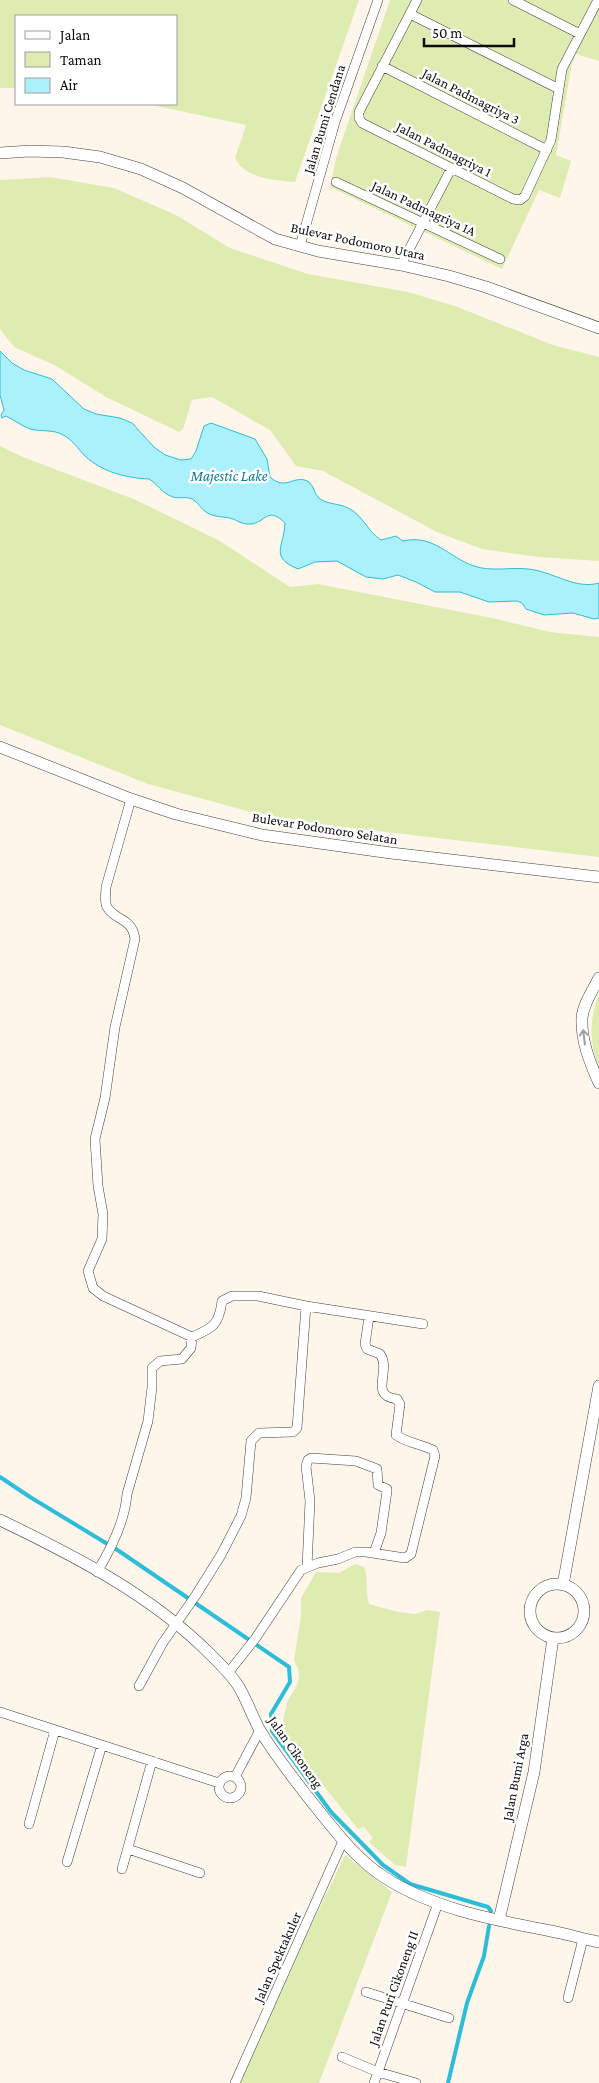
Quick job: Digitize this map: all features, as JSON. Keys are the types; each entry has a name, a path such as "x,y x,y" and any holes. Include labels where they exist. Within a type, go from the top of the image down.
{"street":[{"name":"Jalan Bumi Cendana","path":"300,246 335,122 378,0"},
{"path":"382,66 417,0"},
{"path":"513,0 580,34"},
{"path":"548,150 562,69 598,0"},
{"path":"410,14 559,89"},
{"name":"Jalan Padmagriya 1","path":"382,66 359,112 359,118 362,122 451,168 513,199 520,200 525,196 548,150"},
{"name":"Jalan Padmagriya 3","path":"382,66 548,150"},
{"name":"Bulevar Podomoro Utara","path":"0,153 30,151 63,152 100,157 141,168 183,188 262,232 300,246 400,265 486,286 599,328"},
{"path":"400,265 451,168"},
{"name":"Jalan Padmagriya 1A","path":"336,182 500,259"},
{"name":"Bulevar Podomoro Selatan","path":"0,747 131,799 176,814 262,835 300,842 599,877"},
{"path":"131,799 106,887 105,901 107,908 128,923 133,930 134,938 115,1027 105,1098 95,1139 98,1186 103,1214 102,1239 88,1271 93,1288 103,1296 192,1337 213,1328 220,1316 222,1301 232,1296 258,1296 306,1306 423,1324"},
{"path":"599,978 588,998 582,1017 584,1042 599,1083"},
{"path":"139,1686 176,1622 221,1555 241,1516 246,1498 251,1441 259,1433 293,1432 297,1428 306,1306"},
{"path":"228,1673 255,1639 301,1570 355,1552 410,1557 435,1456 433,1450 426,1446 402,1439 396,1435 400,1404 397,1399 388,1398 382,1393 381,1386 385,1364 380,1354 367,1349 369,1316"},
{"path":"97,1572 113,1545 148,1420 152,1368 160,1361 182,1359 191,1348 192,1337"},
{"path":"563,1585 599,1386"},
{"path":"307,1567 310,1501 306,1466 311,1458 356,1461 377,1469 378,1485 387,1490 387,1492 381,1533 374,1553"},
{"name":"Jalan Cikoneng","path":"0,1520 97,1572 176,1622 228,1673 244,1696 260,1730 288,1771 343,1841 383,1877 404,1889 438,1903 499,1920 599,1942"},
{"path":"550,1585 563,1585 577,1593 582,1600 584,1617 575,1632 567,1637 553,1638 542,1634 535,1628 530,1612 531,1603 542,1589 550,1585"},
{"name":"Jalan Bumi Arga","path":"499,1920 534,1772 553,1638"},
{"path":"1,1714 219,1783"},
{"path":"29,1824 55,1730"},
{"path":"236,1777 260,1730"},
{"path":"67,1862 102,1745"},
{"path":"122,1869 152,1762"},
{"path":"226,1776 236,1777 239,1780 241,1790 234,1797 224,1796 218,1788 219,1783 226,1776"},
{"name":"Jalan Spektakuler","path":"235,2083 343,1841"},
{"path":"128,1849 200,1873"},
{"name":"Jalan Puri Cikoneng II","path":"374,2083 438,1903"},
{"path":"568,1998 583,1939"},
{"path":"366,1992 448,2018"},
{"path":"342,2057 378,2072 416,2083"}],"green space":[{"path":"0,0 359,0 295,182 261,177 240,165 235,158 246,125 152,105 178,105 178,15 15,15 15,88 0,88"},
{"path":"390,0 599,0 599,61 576,54 572,63 556,155 571,161 560,198 539,190 502,269 330,187 336,158"},
{"path":"50,177 114,188 176,215 230,248 308,274 408,292 455,306 553,345 599,357 599,561 539,557 482,549 437,532 323,471 296,466 270,430 212,397 192,400 183,429 179,432 106,397 56,366 14,347 0,329 0,180"},
{"path":"0,446 23,457 136,500 220,541 290,587 318,584 497,619 550,632 599,637 599,857 327,825 251,812 148,784 0,725"},
{"path":"599,993 599,1066 593,1048 591,1030"},
{"path":"355,1564 364,1567 369,1604 398,1612 415,1614 428,1610 440,1612 406,1867 395,1865 369,1842 373,1838 364,1827 358,1829 286,1736 283,1721 287,1702 297,1685 299,1677 294,1660 301,1616 301,1598 316,1572 339,1573"},
{"path":"345,1855 392,1892 319,2083 240,2083 285,1980"}],"water":[{"name":"Majestic Lake","path":"0,351 12,363 24,370 52,379 84,409 132,423 154,447 165,455 181,460 191,459 196,451 204,426 211,423 255,439 267,459 270,477 281,483 299,480 309,482 319,498 326,502 345,506 353,511 376,537 381,540 396,536 403,541 414,540 432,543 465,562 481,568 537,570 581,584 599,583 599,618 594,619 573,613 544,615 526,609 522,603 517,601 489,602 460,592 435,592 398,575 383,579 366,577 337,561 315,562 298,569 289,565 281,556 280,550 285,523 274,515 269,515 253,524 247,524 209,514 192,499 175,498 149,479 123,476 99,466 85,456 70,439 59,433 30,429 6,416 2,418 1,415 4,410 0,395"}],"waterway":[{"path":"0,1477 119,1551 289,1667 290,1682 271,1714 272,1731 331,1812 383,1865 410,1884 488,1907 491,1911"},
{"path":"448,2083 467,2003 484,1956 489,1926"}]}
